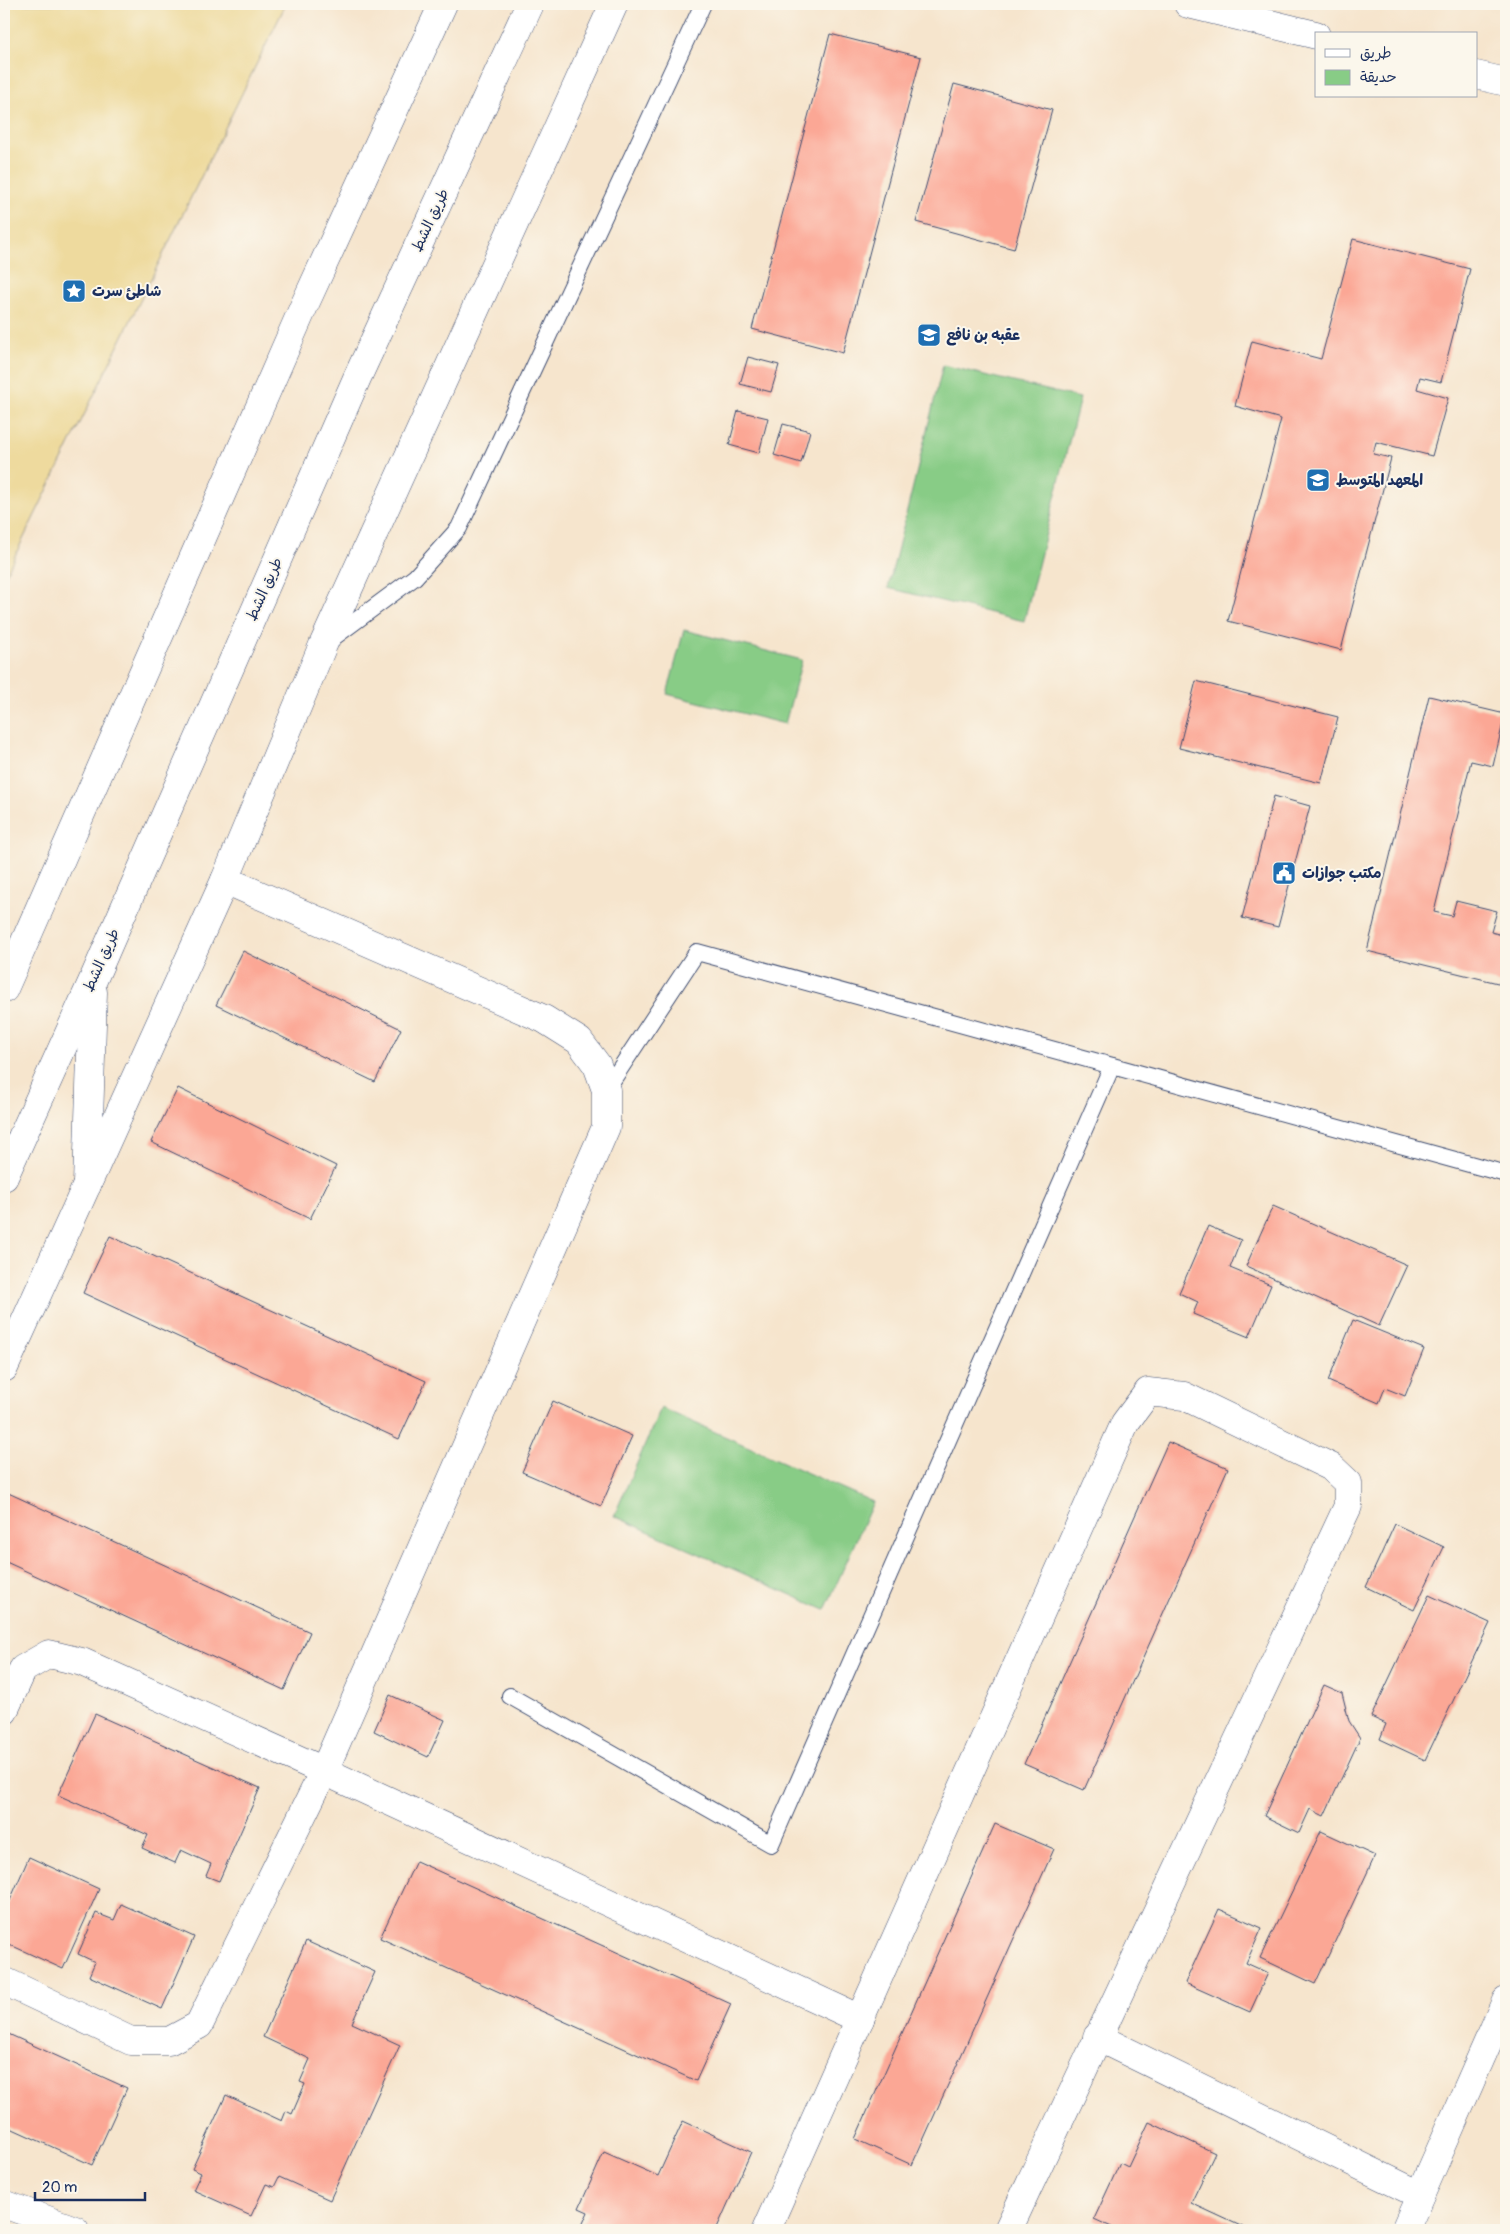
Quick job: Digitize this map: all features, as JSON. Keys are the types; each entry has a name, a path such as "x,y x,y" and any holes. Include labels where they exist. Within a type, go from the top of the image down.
{"street":[{"path":"4,989 304,306 443,4"},
{"name":"طريق الشط","path":"4,1177 93,980 357,378 530,4"},
{"path":"4,1368 225,880 323,645 614,4"},
{"path":"1188,4 1315,36"},
{"path":"1478,75 1506,82"},
{"path":"4,1981 131,2041 169,2041 199,2025 324,1771 606,1127 606,1090 597,1065 579,1041 544,1019 225,880"},
{"path":"87,1185 93,980"},
{"path":"766,2230 1125,1423 1148,1392 1184,1396 1332,1467 1348,1483 1348,1506 1097,2036 1008,2230"},
{"path":"4,1711 23,1669 49,1654 82,1662 324,1771 860,2019"},
{"path":"1405,2230 1506,2001"},
{"path":"1097,2036 1420,2196"},
{"path":"4,2204 75,2230"}],"lane":[{"path":"323,645 415,577 459,528 703,4"},
{"path":"606,1090 698,952 1506,1174"},
{"path":"510,1696 771,1844 1112,1066"}],"green space":[{"path":"943,365 1080,398 1024,621 888,588"},
{"path":"684,630 802,660 785,724 667,694"},
{"path":"661,1408 873,1502 825,1610 614,1516"}],"sand":[{"name":"شاطئ سرت","path":"4,4 286,4 4,578"}],"building":[{"path":"830,34 921,57 843,353 752,329"},
{"path":"954,84 1052,110 1014,249 916,222"},
{"path":"1353,239 1470,269 1441,382 1420,377 1417,389 1448,398 1432,456 1376,442 1373,454 1391,458 1341,650 1228,621 1281,419 1235,406 1252,341 1321,359"},
{"path":"748,357 779,365 771,392 740,384"},
{"path":"738,411 768,418 759,453 729,445"},
{"path":"783,424 810,431 801,463 774,455"},
{"path":"1196,681 1338,717 1321,783 1179,748"},
{"path":"1429,696 1505,714 1493,766 1471,761 1434,912 1452,916 1456,901 1497,911 1491,932 1506,936 1506,985 1367,951"},
{"path":"1274,796 1310,806 1278,927 1242,918"},
{"path":"243,951 401,1029 375,1082 216,1005"},
{"path":"178,1088 336,1166 310,1219 151,1142"},
{"path":"1273,1206 1407,1265 1379,1326 1246,1266"},
{"path":"1208,1226 1241,1240 1230,1268 1271,1285 1249,1337 1193,1314 1198,1302 1179,1293"},
{"path":"110,1236 426,1381 399,1439 83,1293"},
{"path":"1353,1320 1424,1349 1405,1396 1385,1388 1379,1403 1328,1381"},
{"path":"553,1401 632,1436 601,1506 522,1472"},
{"path":"1168,1442 1228,1468 1084,1790 1024,1764"},
{"path":"4,1491 310,1632 284,1690 4,1561"},
{"path":"1395,1524 1444,1547 1414,1610 1366,1587"},
{"path":"1429,1595 1490,1623 1425,1760 1380,1739 1386,1724 1371,1717"},
{"path":"1324,1685 1342,1693 1349,1721 1360,1738 1324,1816 1310,1809 1299,1833 1264,1816"},
{"path":"390,1695 445,1720 428,1757 374,1731"},
{"path":"95,1714 260,1788 219,1881 206,1876 211,1864 181,1850 175,1863 142,1848 148,1835 58,1795"},
{"path":"995,1824 1054,1849 912,2165 855,2139"},
{"path":"1321,1831 1375,1856 1315,1984 1260,1958"},
{"path":"29,1857 99,1889 63,1969 4,1942 4,1914"},
{"path":"416,1861 731,2004 696,2081 380,1938"},
{"path":"121,1904 194,1937 162,2009 89,1976 95,1962 78,1954 96,1913 114,1920"},
{"path":"1219,1909 1262,1928 1246,1963 1268,1973 1250,2012 1185,1983"},
{"path":"306,1941 375,1972 352,2023 400,2045 330,2200 279,2177 274,2187 266,2184 251,2216 193,2190 201,2173 192,2169 226,2095 282,2121 286,2111 292,2114 305,2084 300,2082 310,2059 263,2037"},
{"path":"4,2032 127,2088 92,2165 4,2125"},
{"path":"683,2121 751,2152 716,2230 580,2230 588,2212 579,2208 604,2152 658,2176"},
{"path":"1149,2122 1215,2153 1191,2203 1245,2228 1244,2230 1118,2230 1094,2219 1120,2163 1128,2167"}],"place":[{"name":"شاطئ سرت","path":"74,291"},
{"name":"عقبه بن نافع","path":"929,335"},
{"name":"المعهد المتوسط","path":"1318,480"},
{"name":"مكتب جوازات","path":"1284,873"}]}
